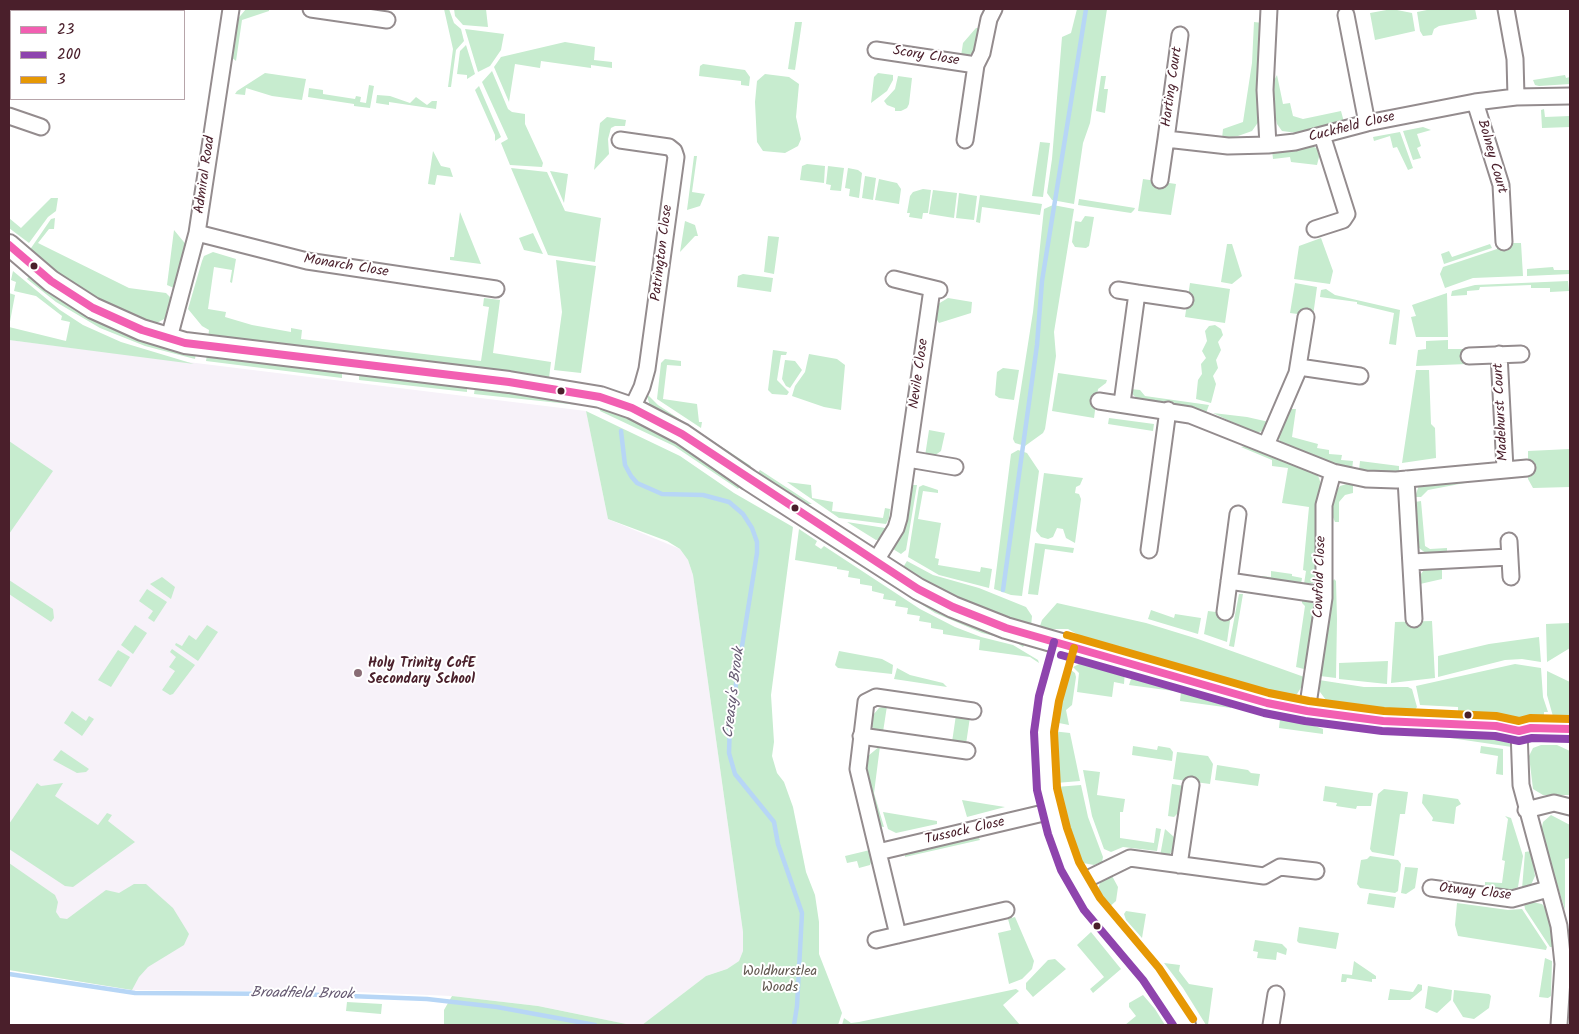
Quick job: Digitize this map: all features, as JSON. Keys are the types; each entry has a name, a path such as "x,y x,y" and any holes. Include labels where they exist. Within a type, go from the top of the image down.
{"street":[{"name":"Admiral Road","path":"169,338 198,233 230,9"},
{"path":"311,9 387,20"},
{"name":"Scory Close","path":"965,140 976,65 982,53 988,19 994,9"},
{"path":"1268,145 1265,90 1269,9"},
{"path":"1506,9 1514,54 1516,97"},
{"path":"1346,15 1367,123"},
{"name":"Harting Court","path":"1160,180 1180,35"},
{"name":"Scory Close","path":"876,50 976,65"},
{"name":"Cuckfield Close","path":"1268,145 1475,102 1516,97 1570,96"},
{"name":"Bolney Court","path":"1475,102 1502,185 1504,242"},
{"path":"9,116 41,127"},
{"path":"1315,229 1343,220 1347,214 1322,135"},
{"name":"Harting Court","path":"1166,138 1228,146 1268,145"},
{"name":"Patrington Close","path":"620,140 669,147 674,151 676,157 647,369 642,387 632,408"},
{"name":"Monarch Close","path":"198,233 307,261 496,289"},
{"path":"9,245 50,280 93,308 126,324 169,338 202,346 542,386 600,397 632,408 682,434 875,562 953,608 1006,628 1267,703 1307,711 1365,719 1496,726 1519,731 1531,728 1570,728"},
{"name":"Nevile Close","path":"875,562 896,528 936,290 894,279"},
{"path":"1118,290 1185,300"},
{"path":"1122,403 1137,293"},
{"path":"1266,445 1299,367 1306,317"},
{"name":"Madehurst Court","path":"1500,354 1505,469"},
{"path":"1469,356 1521,354"},
{"path":"1299,367 1360,376"},
{"path":"1099,401 1168,410 1211,422 1333,472 1377,480 1406,480 1527,468"},
{"path":"1149,550 1168,410"},
{"path":"908,459 955,466"},
{"name":"Cowfold Close","path":"1307,711 1324,595 1323,510 1333,472"},
{"path":"1406,480 1414,619"},
{"path":"1225,612 1238,514"},
{"path":"1508,540 1511,577"},
{"path":"1412,562 1510,557"},
{"path":"1229,581 1324,595"},
{"path":"1064,645 1048,699 1044,732 1045,770 1052,811 1063,850 1079,883 1102,918 1159,985 1185,1025"},
{"path":"898,935 858,769 865,706 872,697 973,711"},
{"path":"1519,731 1520,772 1526,810 1559,926 1563,964 1559,1025"},
{"path":"862,736 967,751"},
{"path":"1179,865 1191,785"},
{"path":"1526,810 1554,803 1570,807"},
{"name":"Tussock Close","path":"878,852 1052,811"},
{"path":"1079,883 1130,858 1264,876 1280,867 1316,871"},
{"name":"Otway Close","path":"1431,888 1512,899 1548,888"},
{"path":"876,940 1006,910"},
{"path":"1271,1025 1276,994"}],"shaded area":[{"name":"Holy Trinity CofE Secondary School","path":"9,340 586,411 608,519 680,549 688,560 693,575 743,932 743,951 739,961 727,969 706,976 642,1025 631,1025 538,1006 452,996 356,992 132,990 9,970"}],"green space":[{"path":"246,9 269,9 269,11 242,20 236,61 231,57 236,21"},
{"path":"444,9 449,9 454,23 461,29 464,41 456,50 451,87 448,87 453,49"},
{"path":"454,9 486,9 488,27 463,25 455,16"},
{"path":"1077,9 1107,9 1090,123 1083,143 1074,204 1052,200 1047,193 1052,159 1062,37 1071,33"},
{"path":"1392,9 1412,13 1415,31 1375,40 1370,13"},
{"path":"1432,9 1475,9 1477,19 1439,26 1434,29 1432,35 1423,36 1420,31 1417,12"},
{"path":"795,22 802,22 795,70 788,69"},
{"path":"1254,22 1263,23 1259,121 1252,131 1222,139 1223,129 1243,122 1252,63"},
{"path":"976,28 982,28 977,49 967,57 961,56 963,43"},
{"path":"465,29 504,34 501,50 490,66 478,72"},
{"path":"565,42 595,47 594,60 612,62 612,68 591,65 591,68 541,61 540,68 515,64 509,102 494,67 501,57"},
{"path":"466,45 475,74 467,79 467,75 457,74 460,51"},
{"path":"703,64 745,70 750,77 749,86 741,85 741,81 699,76 700,66"},
{"path":"492,71 508,109 512,112 525,114 525,124 543,163 542,167 510,165 501,143 508,139 482,82"},
{"path":"265,73 306,79 302,100 272,96 246,88 245,95 235,94"},
{"path":"878,73 893,75 893,80 887,91 871,103 874,77"},
{"path":"765,74 789,77 799,84 796,117 801,139 798,146 785,153 763,151 757,142 755,102 757,81"},
{"path":"1277,75 1283,104 1290,103 1293,116 1303,119 1341,111 1344,122 1297,133 1282,131 1277,124 1273,106 1272,84"},
{"path":"1565,75 1566,78 1570,77 1570,84 1539,86 1535,85 1533,80"},
{"path":"898,76 912,78 907,108 895,111 895,108 887,105 884,101 895,89"},
{"path":"1101,76 1106,76 1104,89 1108,89 1105,113 1096,111"},
{"path":"369,85 374,86 370,108 308,97 309,88 323,90 323,94 355,99 356,96 361,97 360,102 366,103"},
{"path":"479,86 501,137 495,141 495,135 475,90"},
{"path":"377,95 390,96 410,103 416,97 427,105 432,101 437,101 436,109 389,102 389,105 376,103"},
{"path":"1544,109 1545,117 1570,116 1570,127 1542,128 1541,110"},
{"path":"607,117 626,120 625,126 611,128 608,139 609,154 594,170 600,123"},
{"path":"1423,127 1431,130 1417,134 1421,146 1417,148 1421,158 1413,160 1403,131"},
{"path":"1400,132 1413,168 1408,170 1397,147 1393,148 1390,136 1374,141 1373,137"},
{"path":"1040,142 1050,143 1043,197 1032,196"},
{"path":"1309,145 1319,149 1322,155 1319,157 1317,165 1291,162 1290,157 1273,159 1272,150"},
{"path":"433,151 441,166 450,168 453,177 437,175 435,185 428,184"},
{"path":"694,156 697,156 692,192 705,194 700,206 687,210"},
{"path":"807,164 825,166 824,183 800,180 802,166"},
{"path":"828,166 844,168 841,191 830,190 831,185 826,184"},
{"path":"511,168 547,172 565,211 601,218 595,262 548,255"},
{"path":"848,168 862,173 859,198 849,196 850,189 845,188"},
{"path":"550,171 568,174 564,203"},
{"path":"865,176 876,178 873,200 862,198"},
{"path":"879,179 897,183 901,189 899,204 875,200"},
{"path":"1143,179 1176,184 1171,215 1138,211"},
{"path":"923,189 931,190 928,213 923,213 922,219 909,217 910,213 907,213 910,196 913,192"},
{"path":"933,190 957,193 954,218 929,214"},
{"path":"959,193 977,196 974,220 956,218"},
{"path":"980,195 1042,204 1040,215 982,207 980,223 976,222"},
{"path":"51,198 58,198 56,211 48,217 29,243 9,228 9,218 21,228"},
{"path":"1079,199 1135,208 1131,213 1078,205"},
{"path":"1053,205 1074,209 1054,332 1056,356 1045,429 1043,433 1025,446 1015,443 1013,439 1033,312 1044,209"},
{"path":"460,212 481,264 450,260 450,257 454,257"},
{"path":"1085,216 1094,217 1089,246 1086,248 1075,247 1072,242 1075,221 1081,222"},
{"path":"55,218 54,229 49,229 38,243 129,288 166,293 172,299 166,318 155,324 113,310 58,275 29,251 51,219"},
{"path":"685,221 695,225 698,236 695,236 680,252"},
{"path":"174,230 188,247 177,287 174,288 167,285"},
{"path":"533,233 543,254 524,250 519,238"},
{"path":"768,236 779,237 774,274 764,272"},
{"path":"1321,238 1333,271 1330,284 1294,279 1299,246"},
{"path":"1498,243 1521,243 1523,276 1473,278 1445,288 1440,274 1443,267 1497,249"},
{"path":"1227,244 1232,244 1242,276 1232,284 1221,282"},
{"path":"1490,244 1492,248 1444,264 1441,254 1449,251 1452,257"},
{"path":"213,252 236,259 232,283 230,282 232,270 214,267 208,309 226,312 225,317 252,325 291,332 291,328 302,330 301,339 481,361 489,307 483,306 484,298 500,300 493,353 551,362 549,378 208,339 209,330 202,326 188,309 204,256"},
{"path":"556,260 596,266 581,373 554,370 562,312"},
{"path":"1553,267 1554,270 1570,270 1570,274 1527,276 1527,269"},
{"path":"13,271 60,310 83,325 121,342 194,364 9,340 9,327 66,341 70,322 61,320 62,316 36,296 14,291 16,282 11,280"},
{"path":"743,274 773,278 771,292 737,287 738,276"},
{"path":"30,275 196,353 195,359 145,346 100,328 56,302 27,279"},
{"path":"1568,281 1569,291 1550,292 1550,288 1531,288 1531,285 1480,287 1479,290 1467,291 1467,295 1451,296 1452,291 1475,285"},
{"path":"1190,283 1230,289 1225,323 1185,317"},
{"path":"1295,283 1317,287 1313,316 1290,313"},
{"path":"1326,289 1335,295 1400,310 1396,345 1389,344 1394,313 1357,304 1357,302 1320,297 1321,290"},
{"path":"9,293 15,295 9,327"},
{"path":"1447,293 1448,337 1416,337 1411,317 1416,316 1412,305"},
{"path":"948,298 972,302 971,313 939,323 935,317 938,304"},
{"path":"1215,325 1221,329 1223,335 1218,342 1221,350 1216,360 1218,368 1213,376 1216,384 1211,403 1196,399 1198,380 1202,374 1201,364 1206,358 1202,351 1207,341 1205,331 1209,326"},
{"path":"1448,340 1448,349 1467,349 1467,364 1416,366 1418,350 1426,349 1426,341"},
{"path":"773,350 787,352 786,355 781,355 777,380 789,392 787,395 772,394 768,390"},
{"path":"809,354 837,359 845,365 841,410 824,407 792,396 795,386 805,372"},
{"path":"207,355 342,372 342,378 206,361"},
{"path":"665,359 681,361 681,366 667,365 663,399 697,404 699,422 702,422 701,428 657,399 661,363"},
{"path":"785,360 795,361 802,370 790,388 786,386 782,379"},
{"path":"1003,368 1019,370 1014,400 999,398 995,395 997,372"},
{"path":"1416,370 1429,370 1431,424 1435,428 1436,458 1402,463"},
{"path":"1058,373 1107,380 1098,389 1094,418 1052,411"},
{"path":"359,374 467,386 467,392 359,380"},
{"path":"475,387 589,404 588,406 474,394"},
{"path":"1131,389 1140,390 1145,396 1209,405 1206,413 1178,405 1140,400 1133,395"},
{"path":"646,393 658,405 751,466 748,471 651,409"},
{"path":"601,406 666,435 743,483 738,489 674,446 600,411"},
{"path":"1289,409 1296,409 1292,437 1318,444 1317,448 1329,450 1329,454 1342,455 1341,460 1353,461 1352,470 1312,456 1280,441 1278,435"},
{"name":"Woldhurstlea Woods","path":"586,411 680,456 734,493 793,527 771,695 774,742 772,756 777,773 784,782 793,807 806,872 815,895 819,922 819,954 842,1013 838,1025 642,1025 706,976 727,969 739,961 743,951 743,932 693,575 688,560 680,549 667,541 608,519"},
{"path":"1213,413 1269,422 1263,431 1255,433"},
{"path":"1109,418 1154,424 1153,431 1108,424"},
{"path":"929,430 945,433 941,451 934,456 925,456"},
{"path":"9,441 53,471 9,534"},
{"path":"1251,445 1316,472 1319,478 1322,488 1317,579 1313,583 1304,584 1306,571 1303,570 1309,507 1282,503 1288,468 1272,466 1272,460 1241,447"},
{"path":"1570,449 1570,487 1533,488 1528,479 1528,451"},
{"path":"1018,450 1027,453 1039,471 1022,596 1011,595 994,589 1011,454"},
{"path":"1360,461 1399,466 1399,473 1359,470"},
{"path":"760,470 812,504 805,506 757,474"},
{"path":"1044,473 1083,478 1080,485 1076,487 1075,493 1079,494 1081,499 1075,543 1066,538 1063,529 1057,528 1053,537 1048,539 1041,537 1036,531"},
{"path":"1462,477 1470,482 1428,490 1421,497 1415,497 1419,485"},
{"path":"787,482 811,485 812,498 833,502 832,511 883,518 885,508 890,509 889,518 886,524 839,518"},
{"path":"1353,482 1353,493 1345,495 1339,502 1339,522 1335,522 1330,510 1334,493 1340,486"},
{"path":"911,485 917,485 906,550 901,554 893,549"},
{"path":"923,485 938,490 938,493 923,491 918,519 941,523 935,558 939,559 938,565 980,572 981,567 992,569 989,588 939,575 908,557 919,487"},
{"path":"1421,501 1425,546 1430,549 1447,548 1447,554 1427,554 1419,548 1415,502"},
{"path":"847,522 888,530 882,539 876,540"},
{"path":"804,523 1029,642 1028,645 1025,644 1023,647 1014,641 982,633 935,613 806,530 802,526"},
{"path":"799,529 817,541 815,545 821,549 824,546 920,609 955,627 981,637 1013,645 1038,660 1039,663 1030,657 979,650 980,640 943,634 943,630 931,628 931,623 919,621 920,616 907,614 908,608 895,606 896,601 883,599 884,594 872,591 872,586 860,584 860,579 848,577 849,571 837,569 837,567 795,560"},
{"path":"1035,543 1074,548 1073,553 1045,549 1038,595 1028,594"},
{"path":"907,561 933,575 979,588 1026,607 1032,616 1031,627 966,605 902,569"},
{"path":"1442,567 1442,579 1420,584 1420,575 1424,570"},
{"path":"1271,571 1292,574 1292,576 1302,578 1301,585 1262,579 1262,576 1271,577"},
{"path":"162,577 175,587 171,599 150,584"},
{"path":"1334,579 1336,581 1337,619 1336,678 1320,676 1331,585"},
{"path":"9,580 53,609 54,618 51,622 9,594"},
{"path":"147,589 167,602 154,622 148,618 153,611 139,601"},
{"path":"1239,594 1243,594 1234,647 1229,646"},
{"path":"1302,598 1310,600 1316,607 1308,670 1296,667 1305,606 1302,603"},
{"path":"1057,603 1146,623 1198,639 1307,678 1297,694 1282,697 1098,646 1068,629 1039,629 1042,620"},
{"path":"1151,610 1174,618 1175,614 1201,618 1198,634 1148,619"},
{"path":"1208,611 1231,614 1227,642 1204,634"},
{"path":"1432,621 1435,678 1391,683 1395,622"},
{"path":"1570,623 1570,648 1547,662 1546,624"},
{"path":"135,625 147,633 133,654 121,645"},
{"path":"207,625 218,632 198,661 175,645 176,643 182,646 189,635 196,640"},
{"path":"1539,637 1541,662 1522,659 1505,660 1438,677 1438,656 1489,644"},
{"path":"172,649 195,665 173,694 170,695 162,690 175,671 169,667 176,657 170,652"},
{"path":"118,650 130,657 111,687 98,680"},
{"path":"839,651 882,659 893,665 892,674 838,668 835,665"},
{"path":"1388,661 1387,684 1339,679 1339,663"},
{"path":"1091,662 1125,671 1124,684 1114,682 1112,697 1077,692 1079,673 1073,667"},
{"path":"1515,664 1541,668 1543,697 1548,712 1544,712 1544,718 1523,721 1464,717 1464,712 1458,712 1458,707 1420,705 1416,686"},
{"path":"897,668 910,675 943,683 947,687 894,679"},
{"path":"1071,670 1075,673 1076,677 1072,705 1066,710 1069,725 1054,722 1062,689"},
{"path":"1547,671 1570,682 1570,721 1554,720 1547,695"},
{"path":"1133,673 1282,714 1323,729 1323,734 1279,728 1280,719 1231,705 1231,708 1180,701 1181,692 1129,685"},
{"path":"1319,680 1364,687 1408,687 1412,689 1417,707 1412,714 1370,711 1329,704 1320,692"},
{"path":"887,706 883,732 877,731 872,727 873,715 879,708"},
{"path":"72,711 86,721 89,716 94,719 82,736 64,723"},
{"path":"956,715 970,717 966,744 952,742"},
{"path":"1417,730 1505,736 1512,747 1416,733"},
{"path":"1052,731 1070,733 1080,781 1056,783"},
{"path":"1541,745 1557,745 1570,751 1570,795 1543,795 1533,789 1529,756 1533,748"},
{"path":"880,746 874,793 884,827 879,826 866,768 868,756"},
{"path":"1133,746 1157,750 1158,746 1170,748 1173,752 1172,761 1132,755"},
{"path":"1481,746 1503,749 1503,775 1496,774 1498,756 1480,753"},
{"path":"61,750 89,769 86,772 77,773 53,760"},
{"path":"1177,752 1208,756 1213,764 1210,784 1173,779"},
{"path":"1217,765 1260,774 1258,786 1215,780"},
{"path":"1083,770 1100,772 1097,795 1125,799 1123,812 1120,812 1120,838 1154,843 1156,828 1161,829 1157,851 1123,847 1111,852 1104,849 1092,816"},
{"path":"37,783 41,786 63,783 55,796 98,825 107,813 112,815 108,821 135,842 73,887 65,886 9,849 9,824"},
{"path":"1172,784 1184,786 1179,812 1174,817 1168,816"},
{"path":"1081,785 1088,817 1103,857 1102,862 1094,865 1083,863 1073,853 1056,787"},
{"path":"1325,786 1373,793 1371,806 1357,806 1356,809 1336,806 1337,803 1323,801"},
{"path":"1384,789 1408,792 1405,814 1400,814 1394,856 1372,852 1370,849 1378,794"},
{"path":"1423,794 1458,799 1461,804 1456,807 1454,824 1432,821 1433,818 1422,803"},
{"path":"962,800 986,804 1005,807 967,817"},
{"path":"883,812 937,821 937,824 896,833 888,829"},
{"path":"1551,815 1570,825 1570,858 1565,859 1565,910 1541,832 1543,822"},
{"path":"1505,816 1511,818 1523,856 1518,887 1511,890 1485,886 1485,882 1502,883 1505,861 1502,860 1508,819"},
{"path":"1165,829 1174,837 1175,848 1169,855 1160,856"},
{"path":"978,836 980,840 905,857 905,852"},
{"path":"870,850 872,859 870,865 859,868 857,861 847,863 845,856"},
{"path":"1531,851 1535,876 1530,887 1522,889 1525,852"},
{"path":"1370,856 1398,860 1401,864 1398,891 1395,893 1360,888 1357,884 1361,860 1367,859"},
{"path":"9,863 55,895 58,902 56,912 60,918 67,919 106,890 119,893 134,884 146,884 173,908 189,934 184,945 148,967 139,977 132,990 9,970"},
{"path":"1405,867 1418,868 1415,888 1406,894 1401,893"},
{"path":"1111,874 1118,887 1116,901 1107,909 1097,892 1102,877"},
{"path":"1369,893 1396,897 1394,908 1367,904"},
{"path":"1457,903 1508,910 1522,909 1547,947 1546,950 1458,936 1455,925"},
{"path":"1524,903 1542,904 1549,913 1554,947 1550,947 1525,909"},
{"path":"1126,911 1146,914 1142,938 1126,920 1124,914"},
{"path":"1015,917 1034,961 1032,969 1022,979 1009,984 998,933 1011,930 1008,919"},
{"path":"1299,927 1339,933 1336,949 1299,943 1297,941"},
{"path":"1091,932 1121,969 1093,993 1090,989 1104,977 1077,945"},
{"path":"1255,940 1282,944 1287,949 1286,955 1277,952 1276,960 1257,958 1258,952 1253,951"},
{"path":"1545,958 1552,961 1551,996 1548,998 1539,997"},
{"path":"1055,959 1066,969 1033,997 1026,989 1026,983 1048,960"},
{"path":"1354,961 1376,976 1376,979 1372,979 1372,982 1347,978 1346,982 1341,982 1342,974 1352,975"},
{"path":"1164,963 1180,965 1179,971 1189,984 1213,988 1208,1025 1206,1025 1183,988"},
{"path":"1418,984 1422,985 1422,990 1410,1000 1388,1000 1390,989 1413,992"},
{"path":"1428,986 1452,990 1451,1000 1437,1013 1425,1008"},
{"path":"1016,989 1019,991 1003,1005 1020,1025 842,1025 844,1018 851,1023 859,1022"},
{"path":"1454,990 1489,994 1491,996 1489,1008 1474,1019 1463,1017 1453,1001"},
{"path":"1143,995 1165,1025 1125,1025 1136,1016 1129,1007 1129,1003"},
{"path":"452,996 538,1006 631,1025 444,1025 444,1010"},
{"path":"347,1002 382,1004 381,1014 346,1011"}],"waterway":[{"path":"1003,590 1037,345 1042,281 1086,9"},
{"name":"Creasy's Brook","path":"621,431 625,465 637,483 662,494 703,495 729,502 743,514 752,528 757,542 757,553 730,721 729,753 735,774 774,822 778,844 802,913 797,1006 794,1025"},
{"name":"Broadfield Brook","path":"9,974 135,993 297,994 427,999 497,1007 595,1025"}],"transit line":[{"name":"23","path":"9,245 51,281 93,308 142,330 185,343 509,382 600,397 632,408 682,434 918,589 953,607 1006,628 1267,703 1307,711 1383,721 1496,726 1519,731 1531,728 1570,729"},
{"name":"3","path":"1067,635 1269,693 1309,701 1384,711 1496,716 1519,721 1530,718 1570,719"},
{"name":"200","path":"1054,642 1039,696 1034,732 1037,790 1048,834 1061,870 1084,910 1143,980 1173,1025"},
{"name":"3","path":"1074,648 1059,701 1054,732 1057,788 1067,828 1079,862 1100,898 1159,968 1193,1019"},
{"name":"200","path":"1061,655 1264,713 1305,721 1382,731 1495,736 1519,741 1532,738 1570,739"}],"place":[{"name":"Holy Trinity CofE Secondary School","path":"358,673"}]}
